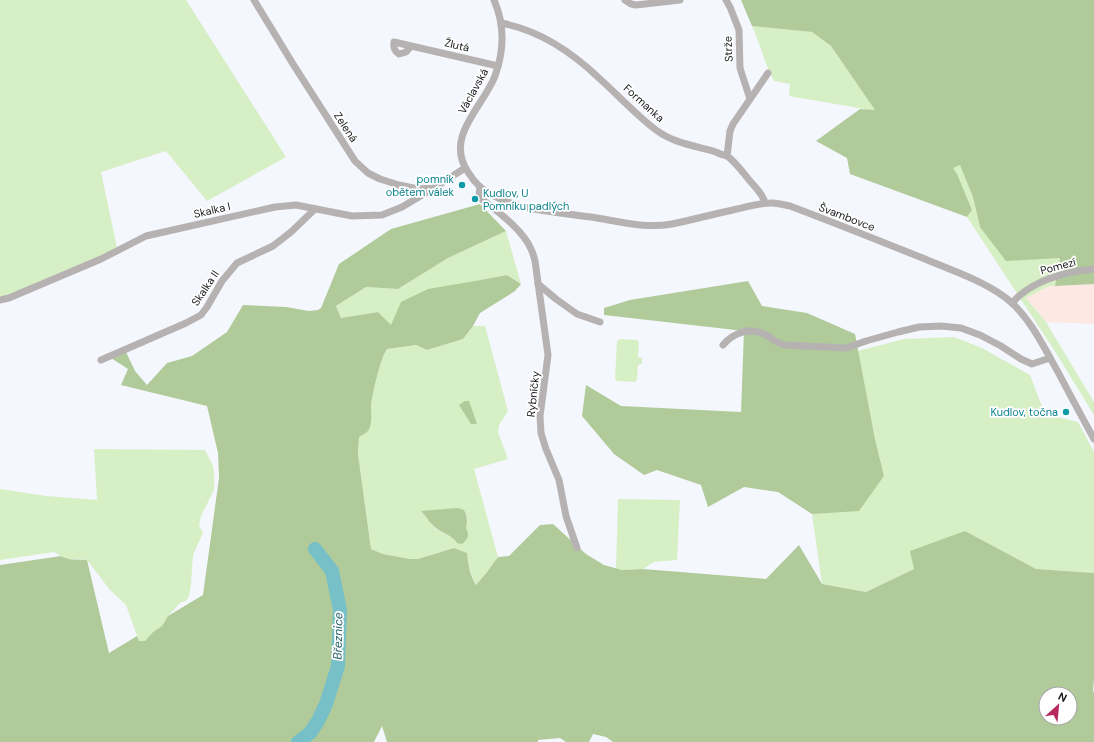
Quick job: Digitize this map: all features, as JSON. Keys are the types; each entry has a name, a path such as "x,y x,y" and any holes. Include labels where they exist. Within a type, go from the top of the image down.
{"street":[{"name":"Zelená","path":"254,0 355,161 368,173 380,179 418,189 434,188"},
{"name":"Václavská","path":"465,168 461,154 462,136 470,119 490,87 498,66 502,44 503,34 499,12 494,0"},
{"path":"625,0 630,4 636,5 680,0"},
{"name":"Strže","path":"726,0 738,30 740,68 750,99"},
{"name":"Formanka","path":"501,23 525,29 568,52 599,78 640,117 662,134 684,144 700,147 727,156 756,188 763,197 765,203"},
{"name":"Žlutá","path":"411,46 498,66"},
{"path":"727,156 730,130 768,73"},
{"path":"434,188 465,168 471,178 480,187"},
{"name":"Švambovce","path":"480,187 493,196 508,202 533,208 652,226 670,224 756,204 774,203 790,206 974,279 1002,295 1012,303 1034,330 1094,439"},
{"name":"Rybníčky","path":"480,187 480,196 483,200 524,237 531,248 535,261 548,355 540,416 541,433 546,449 560,480 566,516 577,548"},
{"name":"Skalka I","path":"0,300 9,298 101,259 146,236 276,207 296,205 352,216 382,215 402,207 434,188"},
{"name":"Skalka II","path":"101,360 201,315 222,281 237,263 273,246 291,232 315,209"},
{"name":"Pomezí","path":"1012,303 1020,294 1038,283 1074,272 1094,269"},
{"path":"538,284 578,314 600,322"},
{"path":"723,345 729,338 739,333 754,331 766,335 777,343 785,345 846,348 919,327 941,326 961,328 980,334 1032,364 1050,358"}],"shaded area":[{"path":"1094,284 1094,324 1046,322 1026,298 1049,286"}],"green space":[{"path":"0,0 186,0 286,157 207,201 166,151 101,172 117,248 25,288 0,297"},
{"path":"741,0 1094,0 1094,284 1055,286 1060,258 1006,261 980,227 973,197 960,165 953,168 972,210 967,217 850,174 847,158 816,141 860,109 875,110 831,46 812,32 752,26"},
{"path":"752,26 812,32 831,46 876,111 789,96 790,84 774,81"},
{"path":"960,164 973,197 980,227 1060,258 1055,286 1049,286 1026,298 1046,322 1094,402 1094,415 1056,353 967,217 972,210 953,168"},
{"path":"480,204 506,231 448,258 398,289 366,287 336,306 341,318 378,312 391,325 401,302 428,289 507,275 521,284 515,291 480,313 473,326 463,339 427,350 416,345 387,349 384,354 375,384 371,405 370,427 367,432 359,437 358,454 371,549 383,554 418,559 454,548 467,553 472,577 476,585 498,557 509,556 540,525 553,524 586,554 604,565 622,570 643,569 766,579 799,545 822,584 866,592 914,569 910,551 965,531 1036,569 1094,573 1094,742 613,742 606,737 593,734 589,742 566,742 560,738 538,740 538,742 387,742 382,726 374,742 0,742 0,565 61,556 70,559 87,560 109,653 137,636 139,641 145,641 153,632 162,626 168,616 203,595 219,478 218,453 207,406 121,385 128,369 111,358 126,352 135,371 147,385 167,363 192,356 227,332 243,305 286,307 309,311 318,310 321,308 339,264 391,229"},
{"path":"506,231 521,284 507,275 475,281 391,326 378,312 341,318 336,306 366,287 398,289 448,258"},
{"path":"748,281 762,306 807,313 855,334 875,439 884,476 859,511 812,514 778,492 744,487 708,507 701,485 657,470 644,475 614,454 582,416 586,385 621,406 741,412 744,331 604,315 604,308 630,300"},
{"path":"473,326 485,326 508,411 499,425 498,432 508,459 474,469 498,557 476,585 468,562 467,553 454,548 418,559 383,554 371,549 358,454 359,437 367,432 370,426 373,391 379,368 387,349 416,345 427,350 463,339","holes":["464,510 466,515 466,527 457,543 450,536 436,529 421,511"]},
{"path":"954,337 982,348 1030,375 1045,414 1078,422 1094,452 1094,573 1036,569 965,531 914,569 866,592 822,584 812,514 858,510 884,476 875,439 858,351 904,339"},
{"path":"620,339 637,340 639,342 638,357 642,358 642,364 638,365 637,380 634,382 617,381 615,378 617,341"},
{"path":"465,401 469,401 477,424 471,424 459,405"},
{"path":"94,449 205,450 213,466 214,490 201,516 199,526 203,533 193,555 189,596 186,601 180,603 169,615 162,626 153,632 145,642 139,641 126,605 110,590 87,560 66,559 54,552 0,560 0,489 47,496 97,500"},
{"path":"618,499 680,500 677,560 654,562 643,569 616,569"},
{"path":"458,508 464,510 467,519 466,528 468,537 462,544 457,543 453,538 434,526 421,511"}],"waterway":[{"name":"Březnice","path":"298,742 310,733 318,721 326,704 338,666 340,610 332,571 315,549"}],"place":[{"name":"pomník obětem válek","path":"462,185"},
{"name":"Kudlov, U Pomníku padlých","path":"475,199"},
{"name":"Kudlov, točna","path":"1066,412"}]}
